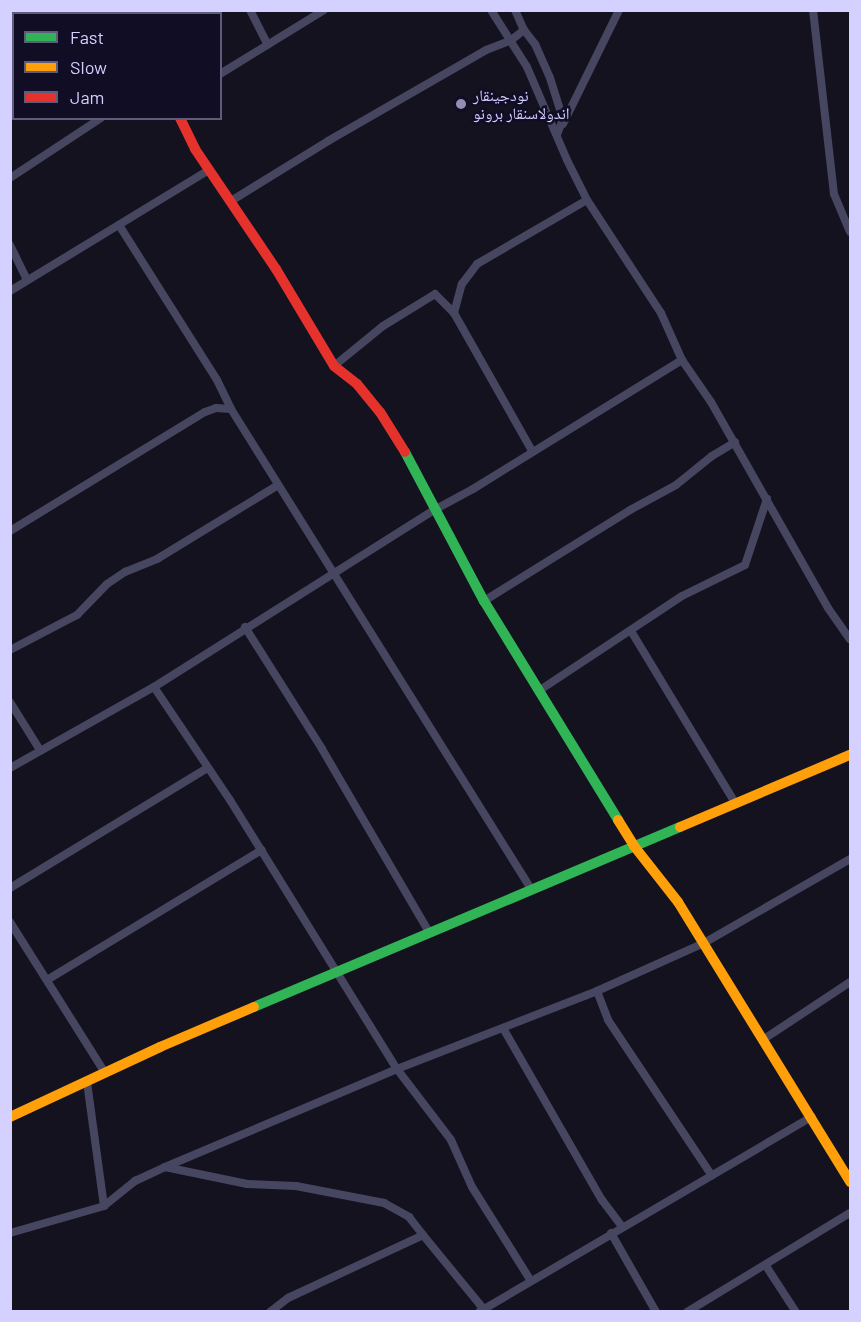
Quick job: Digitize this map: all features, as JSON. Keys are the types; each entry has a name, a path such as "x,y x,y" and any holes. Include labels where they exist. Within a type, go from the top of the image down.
{"street":[{"path":"250,10 268,45"},
{"path":"222,73 324,10"},
{"path":"491,10 527,67 587,200 661,314 682,360 735,442 828,608 850,639"},
{"path":"515,10 524,30 535,44 550,78 563,119 562,125"},
{"path":"557,135 619,10"},
{"path":"813,10 834,194 850,232"},
{"path":"231,201 328,141 486,50 510,41 524,30"},
{"path":"10,178 98,120"},
{"path":"181,120 209,170 231,201 334,366 357,384 380,412 402,445 484,601 634,846 678,902 704,943 850,1182"},
{"path":"10,291 209,170"},
{"path":"454,313 462,284 477,264 587,200"},
{"path":"119,225 217,380 231,409 278,485 531,889"},
{"path":"10,245 27,280"},
{"path":"334,366 383,326 435,294 454,313 532,451"},
{"path":"10,768 154,687 245,627 682,360"},
{"path":"10,531 205,412 216,408 231,409"},
{"path":"484,601 630,510 676,485 712,456 735,442"},
{"path":"10,650 77,615 107,584 124,572 157,559 278,485"},
{"path":"540,690 681,596 746,565 766,499"},
{"path":"245,627 328,759 429,932"},
{"path":"631,631 735,803"},
{"path":"154,687 262,850 398,1069 451,1140 472,1187 531,1281"},
{"path":"10,702 40,750"},
{"path":"10,1117 336,972 850,755"},
{"path":"10,888 207,768"},
{"path":"47,980 262,850"},
{"path":"10,1233 104,1206 135,1181 165,1167 398,1069 597,991 704,943 850,859"},
{"path":"10,922 105,1073"},
{"path":"764,1039 850,982"},
{"path":"597,991 608,1020 712,1176"},
{"path":"503,1028 602,1200 622,1227"},
{"path":"87,1082 104,1206"},
{"path":"165,1167 247,1184 296,1186 384,1203 409,1217 484,1311 611,1233 812,1117"},
{"path":"687,1311 850,1214"},
{"path":"611,1233 656,1311"},
{"path":"270,1311 288,1298 423,1236"},
{"path":"766,1266 796,1311"}],"traffic: fast":[{"path":"405,452 484,601 618,820"},
{"path":"254,1007 680,827"}],"traffic: slow":[{"path":"680,827 850,755"},
{"path":"618,820 634,846 678,902 850,1182"},
{"path":"10,1117 160,1047 254,1007"}],"traffic: jam":[{"path":"181,120 195,149 276,269 334,366 357,384 380,412 405,452"}],"place":[{"name":"نودجينقار اندولاسنقار برونو","path":"461,104"}]}
